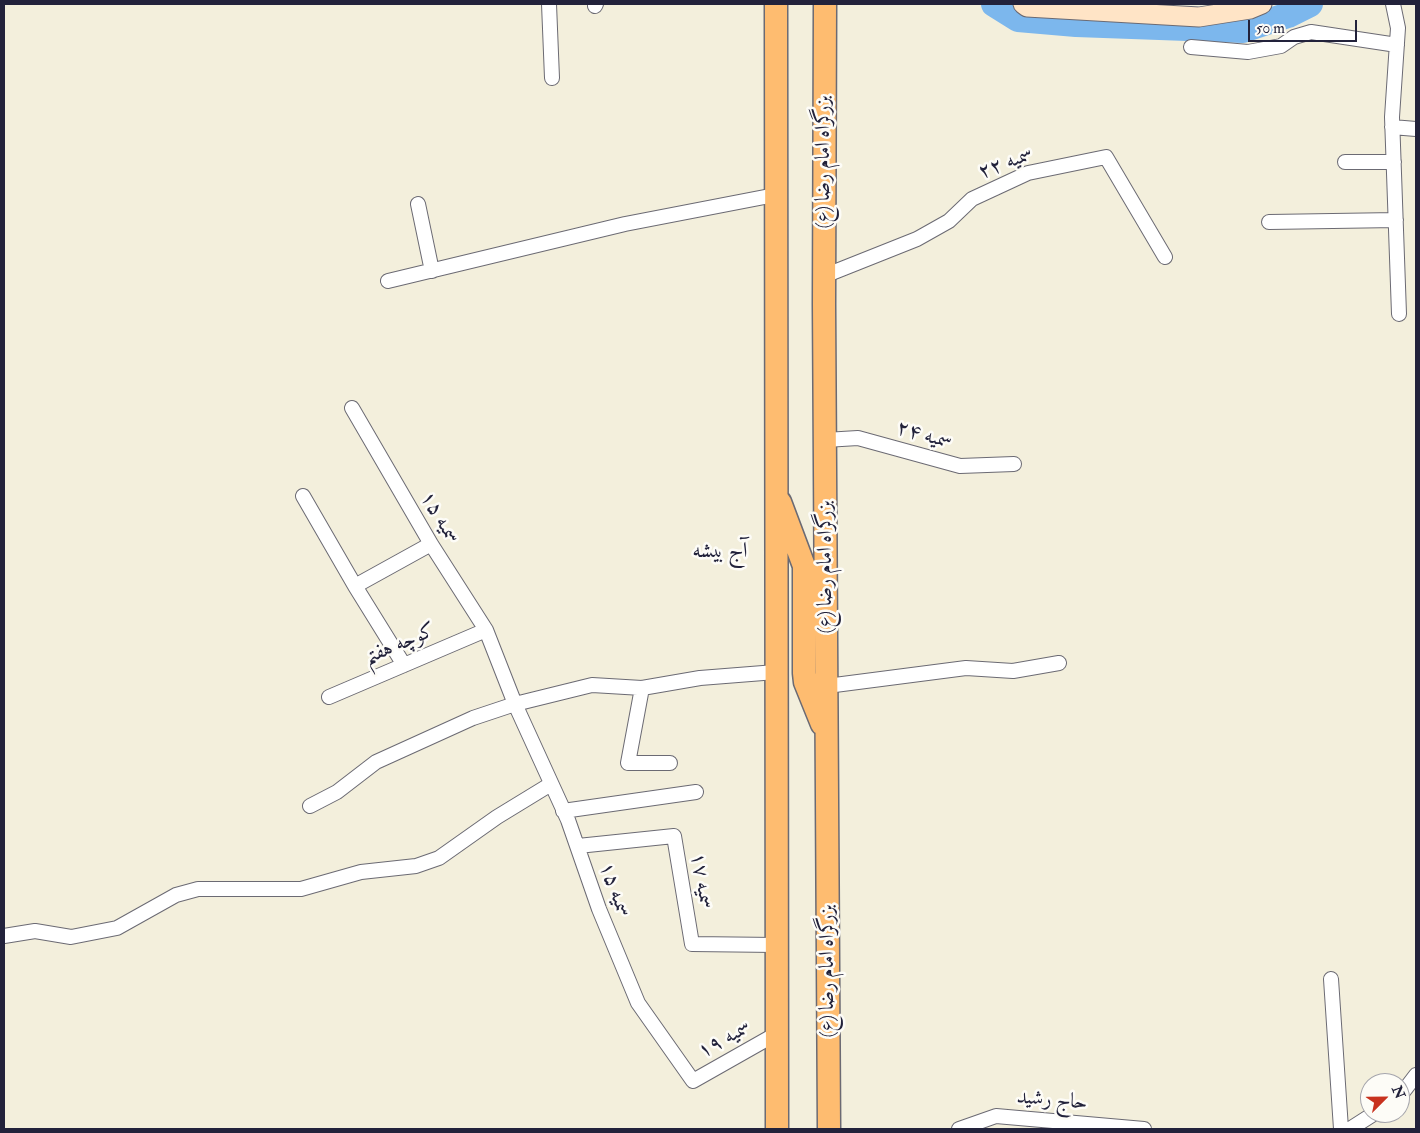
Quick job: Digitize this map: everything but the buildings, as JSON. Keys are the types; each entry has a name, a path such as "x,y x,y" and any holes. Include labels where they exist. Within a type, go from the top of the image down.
{"highway":[{"path":"776,4 777,1129"},
{"name":"بزرگراه امام رضا (ع)","path":"825,4 825,440 815,616 827,686 829,1129"},
{"path":"776,489 804,562 815,616 804,677 827,736"},
{"path":"776,614 815,616"}],"main road":[{"path":"1023,4 1027,6 1139,8 1199,17 1250,9 1262,4"}],"street":[{"path":"548,4 552,78"},
{"path":"1393,4 1398,28 1392,127 1399,314"},
{"path":"1191,47 1248,52 1281,46 1294,37 1312,32 1397,45"},
{"path":"1392,127 1416,128"},
{"name":"سمیه ۲۲","path":"824,276 917,239 949,221 972,199 1028,173 1106,157 1165,257"},
{"path":"1345,162 1394,162"},
{"path":"388,281 625,224 775,195"},
{"path":"418,204 432,270"},
{"path":"1269,222 1396,220"},
{"name":"سمیه ۱۵","path":"352,408 431,544 486,630 515,704 578,846 599,909 638,1003 693,1081"},
{"name":"سمیه ۲۴","path":"825,440 858,438 960,466 1014,464"},
{"path":"303,496 355,586 404,665"},
{"path":"355,586 431,544"},
{"name":"کوچه هفتم","path":"329,697 486,630"},
{"path":"827,686 966,668 1013,671 1059,663"},
{"path":"310,806 337,792 376,762 473,718 515,704 592,685 642,688 700,678 776,672"},
{"path":"642,688 628,763 670,763"},
{"path":"4,936 35,931 71,937 117,928 176,895 198,889 301,890 361,872 416,866 439,858 497,817 551,784"},
{"path":"563,811 696,792"},
{"name":"سمیه ۱۷","path":"578,846 674,836 692,944 776,946"},
{"path":"1331,979 1341,1129"},
{"name":"سمیه ۱۹","path":"693,1081 776,1034"},
{"name":"حاج رشید","path":"959,1129 996,1116 1144,1129"}],"waterway":[{"path":"994,4 1018,19 1076,24 1243,30 1288,15 1310,4"}],"district":[{"name":"آج بیشه","path":"720,552"}]}
